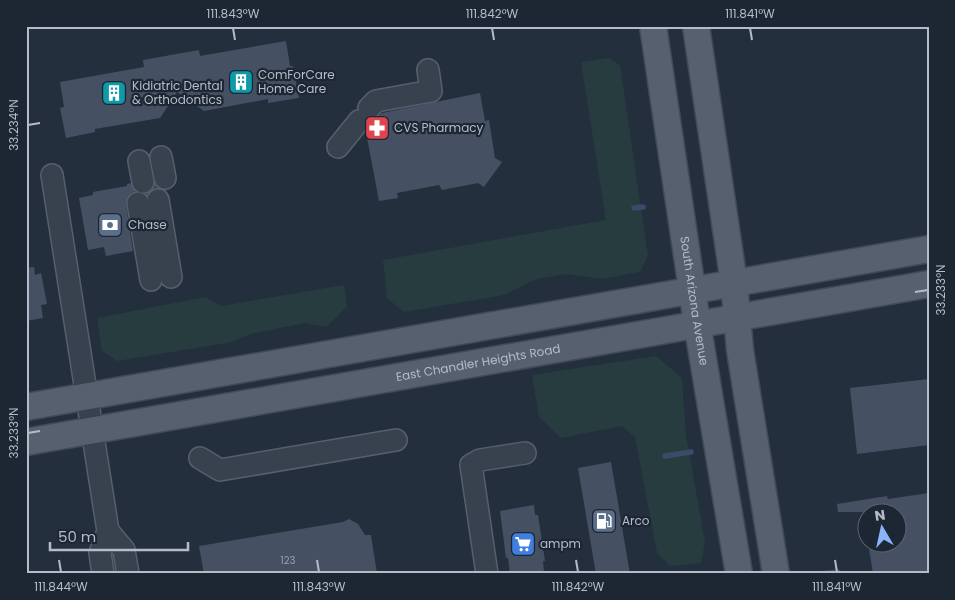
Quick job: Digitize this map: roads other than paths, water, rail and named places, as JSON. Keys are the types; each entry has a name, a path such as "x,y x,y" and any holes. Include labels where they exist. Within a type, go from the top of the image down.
{"main road":[{"name":"South Arizona Avenue","path":"653,26 697,324 739,574"},
{"path":"696,26 734,284 736,316 776,574"},
{"path":"26,407 929,249"},
{"name":"East Chandler Heights Road","path":"26,442 498,360 736,316 929,284"},
{"path":"186,380 192,412"}],"street":[{"path":"338,147 376,101 431,91 428,70"},
{"path":"145,160 151,191 166,274 145,160"},
{"path":"52,175 108,531 100,553 103,574"},
{"path":"200,458 220,470 396,440"},
{"path":"488,574 471,464 480,460 525,453"},
{"path":"108,531 124,550 128,574"}],"waterway":[{"path":"634,208 643,207"},
{"path":"665,456 691,452"},
{"path":"818,574 838,572"}],"tunnel":[{"path":"154,180 158,200"}],"place":[{"name":"ComForCare Home Care","path":"241,82"},
{"name":"Kidiatric Dental & Orthodontics","path":"114,93"},
{"name":"CVS Pharmacy","path":"377,128"},
{"name":"Chase","path":"110,225"},
{"name":"Arco","path":"604,521"},
{"name":"ampm","path":"523,544"}]}
